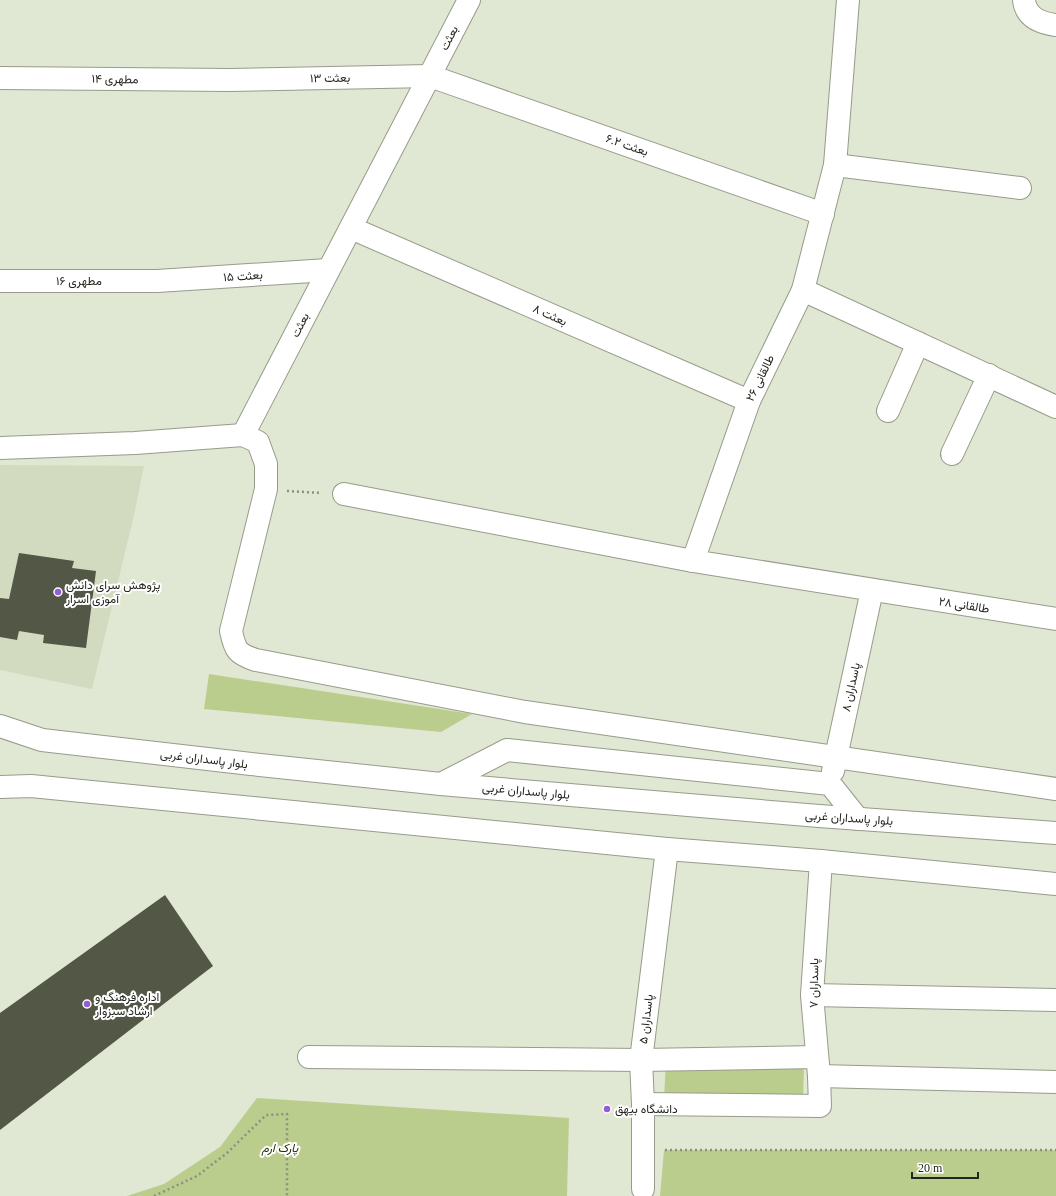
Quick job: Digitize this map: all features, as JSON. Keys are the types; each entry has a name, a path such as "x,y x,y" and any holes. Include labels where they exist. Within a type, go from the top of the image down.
{"street":[{"name":"بعثت","path":"243,435 469,0"},
{"name":"طالقانی ۲۶","path":"693,561 749,401 803,290 824,214 835,165 848,0"},
{"path":"1028,8 1043,23 1056,25"},
{"name":"بعثت ۱۳","path":"230,80 430,76"},
{"name":"بعثت ۶.۲","path":"430,76 824,214"},
{"name":"مطهری ۱۴","path":"0,78 230,80"},
{"path":"835,165 1020,188"},
{"name":"بعثت ۸","path":"351,228 749,401"},
{"name":"بعثت ۱۵","path":"157,281 328,270"},
{"name":"مطهری ۱۶","path":"0,281 157,281"},
{"path":"803,290 1056,406"},
{"path":"888,411 918,343"},
{"path":"952,454 988,375"},
{"path":"0,448 135,443 243,435 258,442 266,464 266,489 231,631 234,646 243,656 256,660 524,712 1056,789"},
{"path":"344,494 693,561 872,590"},
{"name":"پاسداران ۸","path":"830,784 872,590"},
{"name":"طالقانی ۲۸","path":"872,590 1056,619"},
{"name":"بلوار پاسداران غربی","path":"0,726 42,740 441,784 858,819 1056,833"},
{"path":"441,784 507,750 830,784 858,819"},
{"path":"0,787 31,786 667,849 821,861 1056,884"},
{"name":"پاسداران ۵","path":"643,1189 643,1104 641,1060 667,849"},
{"name":"پاسداران ۷","path":"643,1104 820,1106 812,995 821,861"},
{"path":"812,995 1056,1000"},
{"path":"309,1057 641,1060 818,1066 1056,1082"}],"path":[{"path":"266,489 344,494"},
{"path":"154,1196 196,1176 227,1153 266,1115 287,1114 287,1196"},
{"path":"664,1150 1056,1150"},
{"path":"162,1192 163,1196"}],"shaded area":[{"name":"پژوهش سرای دانش آموزی اسرار","path":"0,465 144,466 134,515 92,689 0,670"}],"green space":[{"path":"209,674 472,714 441,732 204,709"},
{"path":"666,1061 804,1064 803,1101 664,1099"},
{"name":"پارک ارم","path":"257,1098 569,1118 567,1196 127,1196 164,1184 220,1147"},
{"path":"664,1150 1056,1150 1056,1196 660,1196"}],"building":[{"path":"19,553 74,561 72,568 96,571 86,648 43,643 44,635 19,631 17,640 0,637 0,598 9,599"},
{"path":"165,895 213,966 0,1130 0,1013"}],"place":[{"name":"پژوهش سرای دانش آموزی اسرار","path":"58,592"},
{"name":"اداره فرهنگ و ارشاد سبزوار","path":"87,1004"},
{"name":"دانشگاه بیهق","path":"607,1109"}]}
